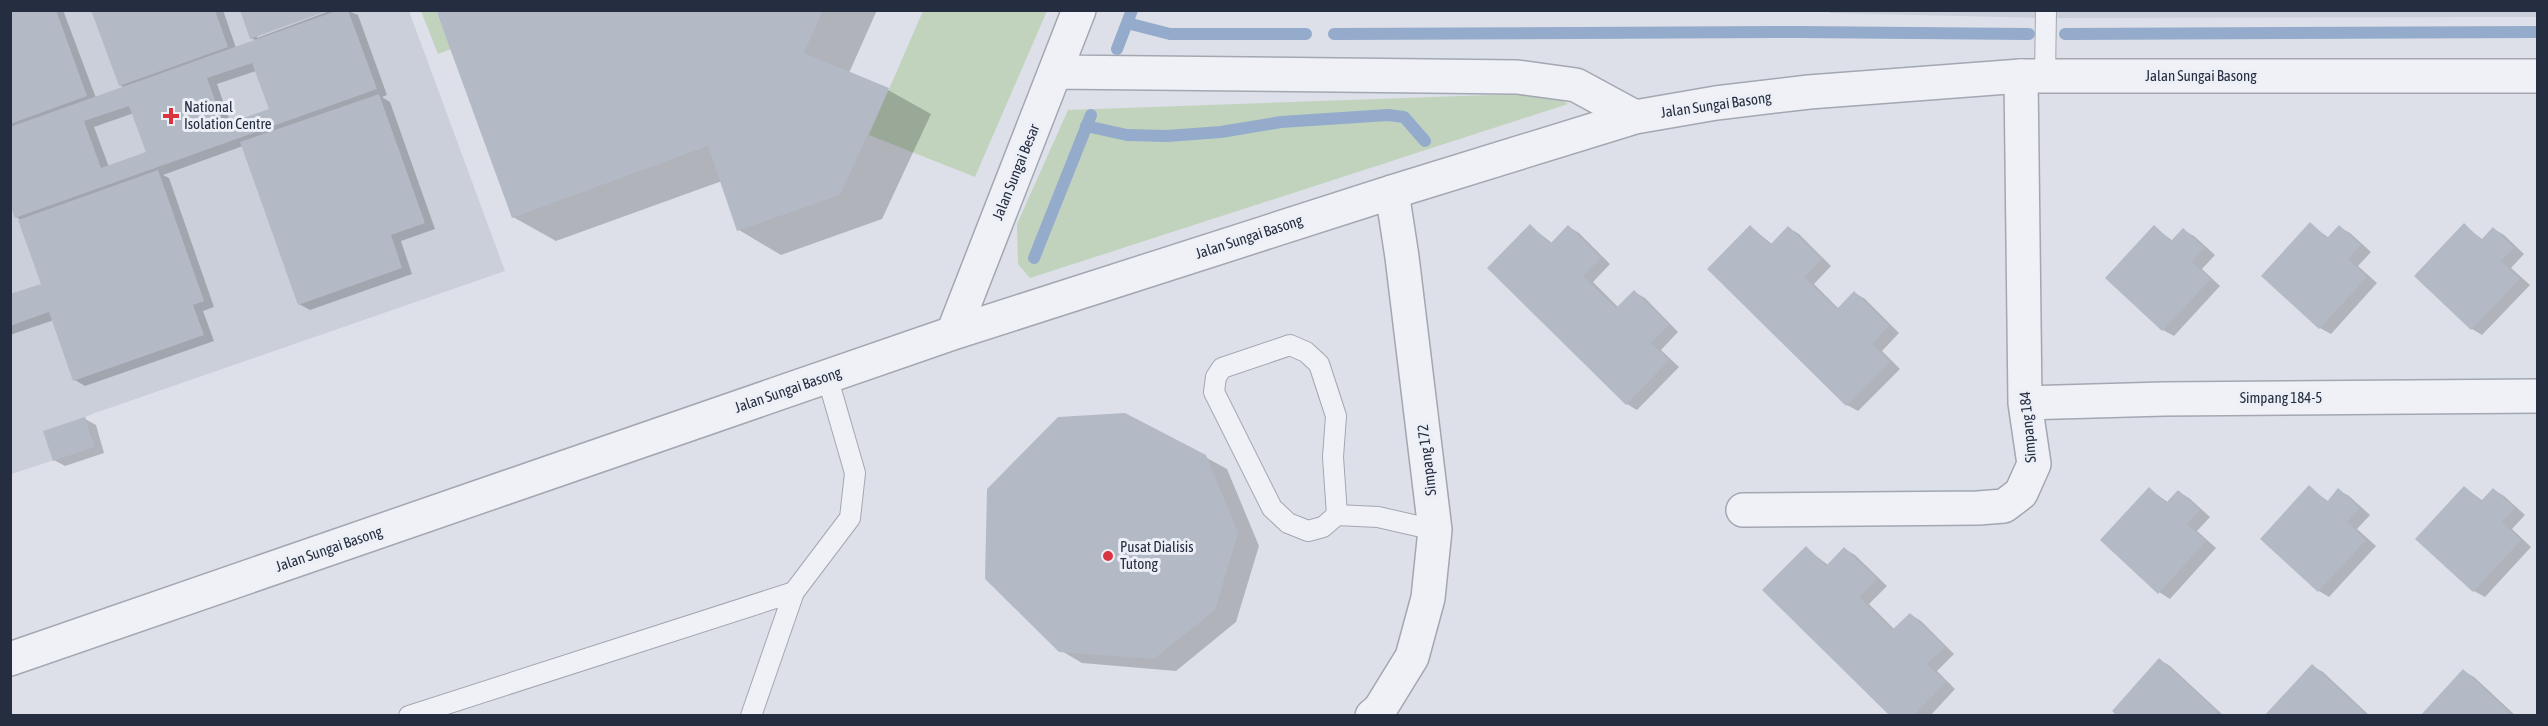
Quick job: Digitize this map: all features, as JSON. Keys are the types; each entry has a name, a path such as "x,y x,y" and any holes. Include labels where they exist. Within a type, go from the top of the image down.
{"street":[{"name":"Jalan Sungai Besar","path":"953,333 1079,10"},
{"path":"1055,72 1517,77 1576,85 1635,117"},
{"name":"Jalan Sungai Basong","path":"10,659 953,333 1392,192 1635,117 1716,103 1809,92 2033,76 2538,76"},
{"name":"Simpang 184","path":"1743,510 2004,506 2020,493 2034,464 2025,403 2033,76"},
{"name":"Simpang 172","path":"1372,716 1380,709 1412,657 1428,598 1435,530 1392,192"},
{"name":"Simpang 184-5","path":"2025,403 2164,399 2538,396"}],"lane":[{"path":"2033,76 2046,10"},
{"path":"1337,515 1333,458 1336,416 1319,364 1306,351 1290,345 1222,368 1216,377 1214,392 1272,508 1288,524 1308,531 1323,527 1337,515 1378,517 1435,530"},
{"path":"751,716 794,592 850,518 855,473 827,376"},
{"path":"409,716 794,592"}],"shaded area":[{"path":"2537,10 2538,17 2046,18 1830,13 1828,11"},
{"path":"11,11 409,11 505,271 85,417 95,447 11,474"}],"green space":[{"path":"421,11 436,11 451,49 438,54"},
{"path":"923,11 1047,11 975,177 869,135"},
{"path":"1548,93 1568,104 1030,278 1018,264 1017,224 1068,110"}],"building":[{"path":"10,10 56,10 87,96 10,124"},
{"path":"91,10 215,10 228,47 119,86"},
{"path":"240,10 327,10 327,11 250,39"},
{"path":"339,10 348,10 377,89 15,218 10,205 10,127","holes":["252,63 269,109 224,125 207,78","129,106 146,152 101,168 84,121"]},
{"path":"436,10 823,10 804,53 889,88 840,195 737,231 708,146 512,218"},
{"path":"379,94 425,223 391,235 402,268 298,305 240,142"},
{"path":"158,170 204,301 193,305 204,335 73,381 49,312 10,326 10,294 41,284 18,220"},
{"path":"2310,222 2327,238 2339,225 2361,245 2348,259 2367,277 2319,329 2261,276"},
{"path":"2464,223 2481,240 2493,227 2514,248 2501,261 2520,279 2471,330 2414,276"},
{"path":"1530,224 1550,244 1568,225 1601,258 1583,276 1616,308 1634,290 1669,325 1651,343 1669,360 1626,405 1487,268"},
{"path":"1750,225 1770,245 1788,226 1822,259 1804,277 1837,309 1854,291 1889,326 1872,344 1890,362 1846,406 1707,269"},
{"path":"2154,225 2171,241 2183,228 2205,248 2192,262 2211,279 2162,331 2105,278"},
{"name":"Pusat Dialisis Tutong","path":"1125,413 1206,455 1238,533 1215,610 1154,659 1059,652 985,579 987,489 1058,417"},
{"path":"85,417 95,447 53,461 43,431"},
{"path":"2309,485 2327,502 2338,488 2360,508 2347,522 2366,540 2318,592 2260,539"},
{"path":"2464,486 2481,501 2493,488 2515,508 2502,522 2521,540 2473,592 2415,539"},
{"path":"2149,487 2166,503 2178,490 2200,510 2187,524 2206,541 2158,594 2100,540"},
{"path":"1806,546 1826,566 1844,547 1877,579 1859,597 1892,630 1910,613 1945,647 1927,664 1946,682 1913,716 1890,716 1762,590"},
{"path":"2159,658 2217,711 2214,716 2117,716 2112,711"},
{"path":"2312,664 2368,716 2264,716"},
{"path":"2463,669 2513,716 2420,716"}],"waterway":[{"path":"1117,49 1132,10"},
{"path":"1127,23 1170,34 1306,34"},
{"path":"1334,34 1797,32 2029,34"},
{"path":"2065,34 2538,32"},
{"path":"1034,258 1091,115"},
{"path":"1086,126 1127,135 1167,136 1221,132 1281,122 1388,115 1404,117 1425,141"}],"place":[{"name":"National Isolation Centre","path":"171,116"},
{"name":"Pusat Dialisis Tutong","path":"1108,556"}]}
